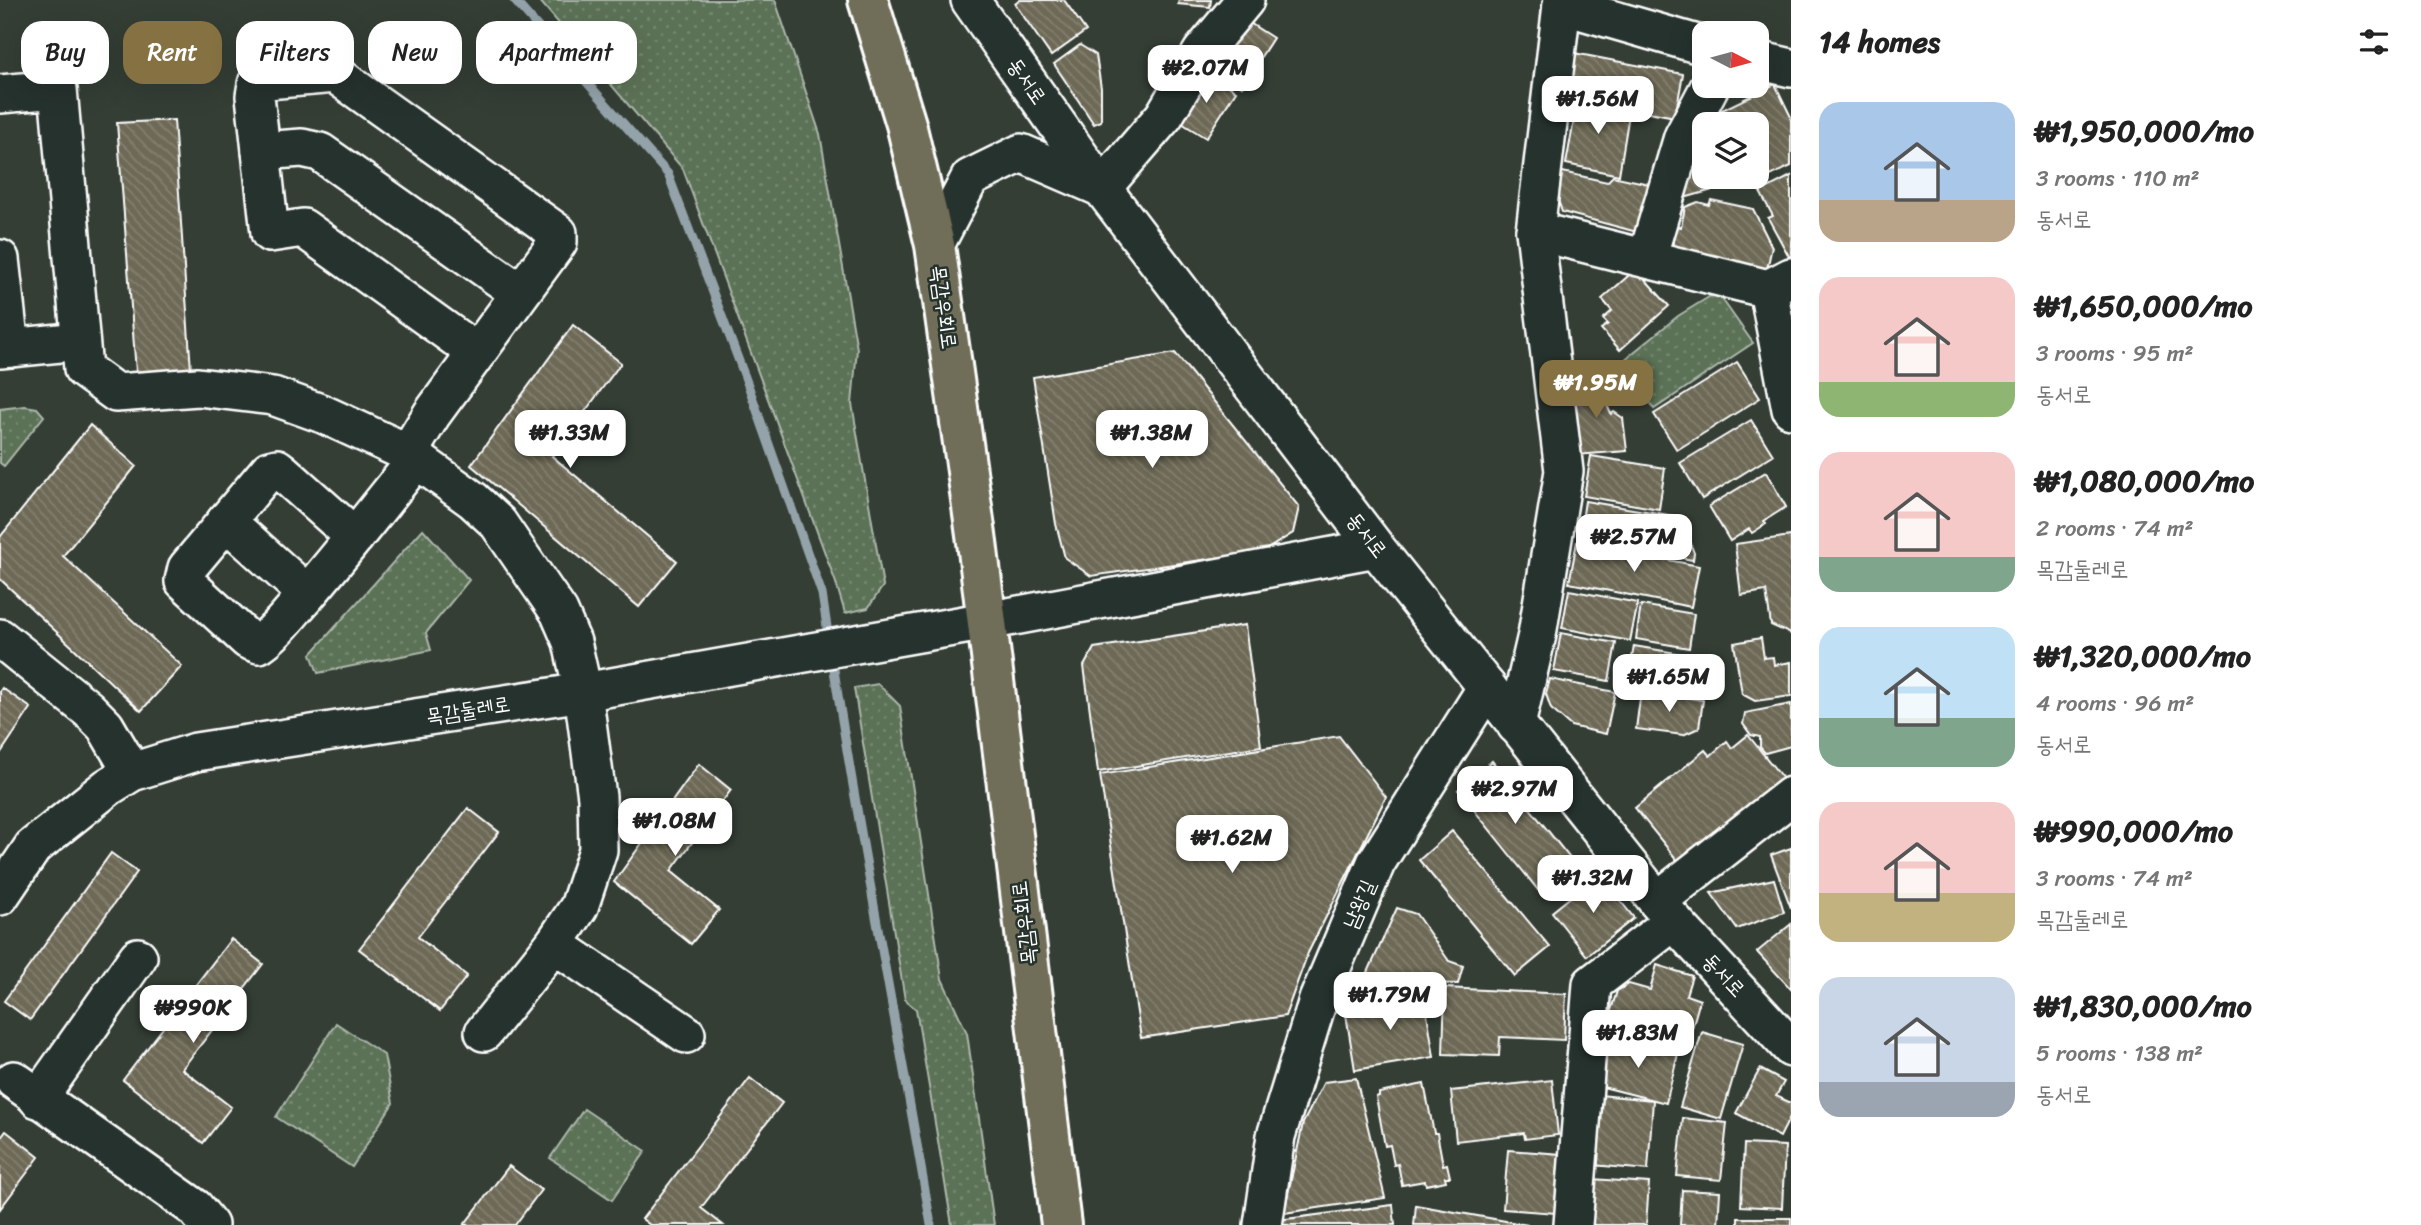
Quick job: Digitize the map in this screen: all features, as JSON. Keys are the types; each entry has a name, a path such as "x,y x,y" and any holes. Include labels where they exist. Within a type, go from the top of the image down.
{"main road":[{"name":"목감우회로","path":"867,0 906,124 935,245 987,621 1060,1225"}],"street":[{"name":"동서로","path":"970,0 1102,187 1376,548 1666,911 1791,1048"},
{"path":"935,245 970,178 1021,153 1102,187 1164,116 1202,52 1245,0"},
{"path":"1516,724 1536,635 1564,471 1535,231 1565,3 1692,42"},
{"path":"1769,63 1791,68"},
{"path":"355,537 277,468 270,470 187,568 184,581 248,640 259,644 267,639 355,537 413,456 432,414 477,353 520,292 558,242 558,233 335,74 267,80 257,84 255,96 270,233 303,228 477,353"},
{"path":"0,94 58,89 83,369 116,393 198,387 273,396 323,414 413,456 474,500 498,523 559,612 572,642 583,692 597,797 597,850 579,907 554,944 484,1032"},
{"path":"1647,258 1683,137 1704,98"},
{"path":"261,151 312,148 320,152 520,292"},
{"path":"1535,231 1647,258 1779,283 1791,410"},
{"path":"0,258 5,349 80,341"},
{"path":"226,521 307,594"},
{"path":"987,621 1376,548"},
{"name":"목감둘레로","path":"0,896 33,847 108,787 132,772 197,752 583,692 987,621"},
{"path":"0,638 88,709 105,726 132,772"},
{"name":"남왕길","path":"1263,1225 1276,1136 1318,1000 1377,863 1487,687"},
{"path":"1573,1225 1592,984 1666,911 1791,796"},
{"path":"554,944 686,1034"},
{"path":"138,957 26,1089 195,1208 209,1225"}],"green space":[{"path":"539,0 775,0 820,134 857,349 852,404 883,586 868,608 845,613 683,169 611,84 637,84 637,21 557,21"},
{"path":"1717,292 1753,343 1654,409 1623,361 1678,316"},
{"path":"25,406 37,408 44,416 4,466 0,463 0,409"},
{"path":"423,529 469,580 426,633 431,650 318,673 311,654"},
{"path":"878,684 900,706 942,979 967,1033 994,1225 952,1225 916,1009 905,1000 854,688"},
{"path":"336,1023 384,1055 393,1103 352,1167 276,1117"},
{"path":"584,1109 646,1151 612,1200 550,1158"}],"building":[{"path":"1020,0 1064,0 1086,31 1051,56 1015,4"},
{"path":"1179,0 1211,0 1210,7 1178,4"},
{"path":"1242,18 1273,38 1242,86 1211,66"},
{"path":"1080,45 1096,55 1101,88 1101,121 1094,124 1054,64"},
{"path":"1574,53 1683,74 1675,117 1566,96"},
{"path":"1206,71 1236,91 1206,138 1175,119"},
{"path":"1775,84 1791,117 1791,166 1769,177 1769,112 1722,110 1746,98 1769,98 1769,87"},
{"path":"1578,98 1630,108 1619,175 1566,164"},
{"path":"174,120 192,385 137,385 117,123"},
{"path":"1692,153 1692,189 1716,189 1684,198 1678,176"},
{"path":"1558,171 1607,182 1613,176 1649,184 1637,232 1562,212 1554,188"},
{"path":"1791,176 1791,260 1768,218 1773,216 1760,192"},
{"path":"1711,200 1753,209 1772,247 1767,269 1672,247 1676,226 1681,227 1685,207 1698,202 1709,205"},
{"path":"1636,269 1669,306 1620,350 1601,329 1608,324 1603,319 1612,311 1602,299"},
{"path":"573,325 621,363 552,456 677,561 639,607 471,465"},
{"path":"1175,353 1299,507 1293,533 1264,551 1091,576 1065,558 1056,524 1033,377"},
{"path":"1737,362 1760,398 1677,450 1654,414"},
{"path":"1598,378 1610,403 1607,405 1611,414 1614,412 1623,418 1627,451 1576,455 1577,424 1570,380"},
{"path":"1751,420 1773,455 1702,499 1680,463"},
{"path":"90,425 136,466 63,556 182,666 141,711 0,579 0,537"},
{"path":"1591,456 1665,468 1659,509 1584,496"},
{"path":"1766,472 1786,507 1764,521 1766,524 1752,533 1749,529 1730,541 1709,506"},
{"path":"1585,501 1680,517 1694,553 1693,560 1579,540"},
{"path":"1791,536 1791,634 1771,625 1766,591 1741,595 1735,544"},
{"path":"1577,542 1699,566 1691,607 1569,583"},
{"path":"1569,590 1638,603 1630,641 1562,628"},
{"path":"1641,605 1694,614 1689,648 1636,639"},
{"path":"1245,625 1261,746 1098,772 1084,666 1094,648"},
{"path":"1561,633 1616,643 1609,681 1554,671"},
{"path":"1761,638 1764,658 1773,657 1774,665 1791,662 1791,696 1755,701 1742,694 1734,643"},
{"path":"1634,646 1700,657 1694,692 1628,681"},
{"path":"1550,679 1615,692 1606,734 1571,726 1551,709 1546,694"},
{"path":"2,688 31,708 0,754 0,691"},
{"path":"1641,691 1703,700 1699,728 1683,735 1636,729"},
{"path":"1791,704 1791,746 1765,753 1760,747 1760,737 1751,735 1743,724 1745,713"},
{"path":"1748,735 1784,780 1681,865 1635,808 1705,750 1710,756 1727,741 1732,748"},
{"path":"1339,736 1386,797 1308,953 1285,1016 1141,1038 1100,775"},
{"path":"1492,761 1573,862 1538,890 1458,790"},
{"path":"699,764 731,790 671,871 719,910 691,944 614,882"},
{"path":"468,808 499,832 418,937 467,976 440,1011 359,949"},
{"path":"1452,831 1550,947 1515,976 1419,860"},
{"path":"1791,848 1791,908 1771,855"},
{"path":"111,853 137,872 30,1020 4,1001"},
{"path":"1599,874 1634,918 1587,956 1552,912"},
{"path":"1774,879 1784,912 1737,929 1711,893"},
{"path":"1397,908 1416,914 1449,961 1463,966 1458,984 1364,981"},
{"path":"1791,924 1791,989 1757,952"},
{"path":"231,939 263,964 182,1069 231,1107 203,1143 123,1080"},
{"path":"1657,965 1692,976 1686,995 1700,1000 1686,1049 1606,1026 1617,991 1629,984 1650,990"},
{"path":"1445,988 1566,994 1564,1040 1500,1037 1499,1056 1443,1054"},
{"path":"1424,995 1434,1057 1355,1070 1345,1008"},
{"path":"1702,1032 1743,1044 1721,1119 1680,1107"},
{"path":"1611,1037 1678,1054 1666,1103 1599,1086"},
{"path":"1760,1069 1784,1082 1776,1096 1791,1103 1791,1115 1780,1137 1736,1113"},
{"path":"750,1078 782,1103 701,1208 723,1225 650,1225 642,1219"},
{"path":"1356,1078 1385,1198 1284,1213 1303,1123 1324,1082"},
{"path":"1552,1080 1558,1135 1525,1139 1524,1133 1456,1141 1451,1091"},
{"path":"1424,1084 1434,1133 1437,1133 1443,1165 1447,1164 1450,1177 1445,1177 1446,1181 1426,1185 1425,1181 1402,1185 1398,1164 1394,1165 1390,1145 1385,1146 1376,1097 1379,1093"},
{"path":"1599,1095 1653,1100 1648,1170 1593,1165"},
{"path":"1683,1118 1727,1123 1721,1180 1677,1176"},
{"path":"6,1131 39,1157 0,1209 0,1139"},
{"path":"1744,1144 1785,1146 1782,1208 1741,1206"},
{"path":"1508,1150 1561,1154 1556,1213 1503,1209"},
{"path":"509,1166 541,1190 515,1225 464,1225"},
{"path":"1592,1179 1649,1183 1646,1225 1588,1225"},
{"path":"1682,1190 1720,1192 1718,1225 1680,1225"},
{"path":"1393,1205 1395,1225 1278,1225 1279,1220"},
{"path":"1416,1205 1528,1225 1414,1225"},
{"path":"1738,1218 1791,1218 1791,1225 1738,1225"}],"waterway":[{"path":"514,0 668,174 748,385 822,594 829,640"},
{"path":"832,657 931,1225"}]}
